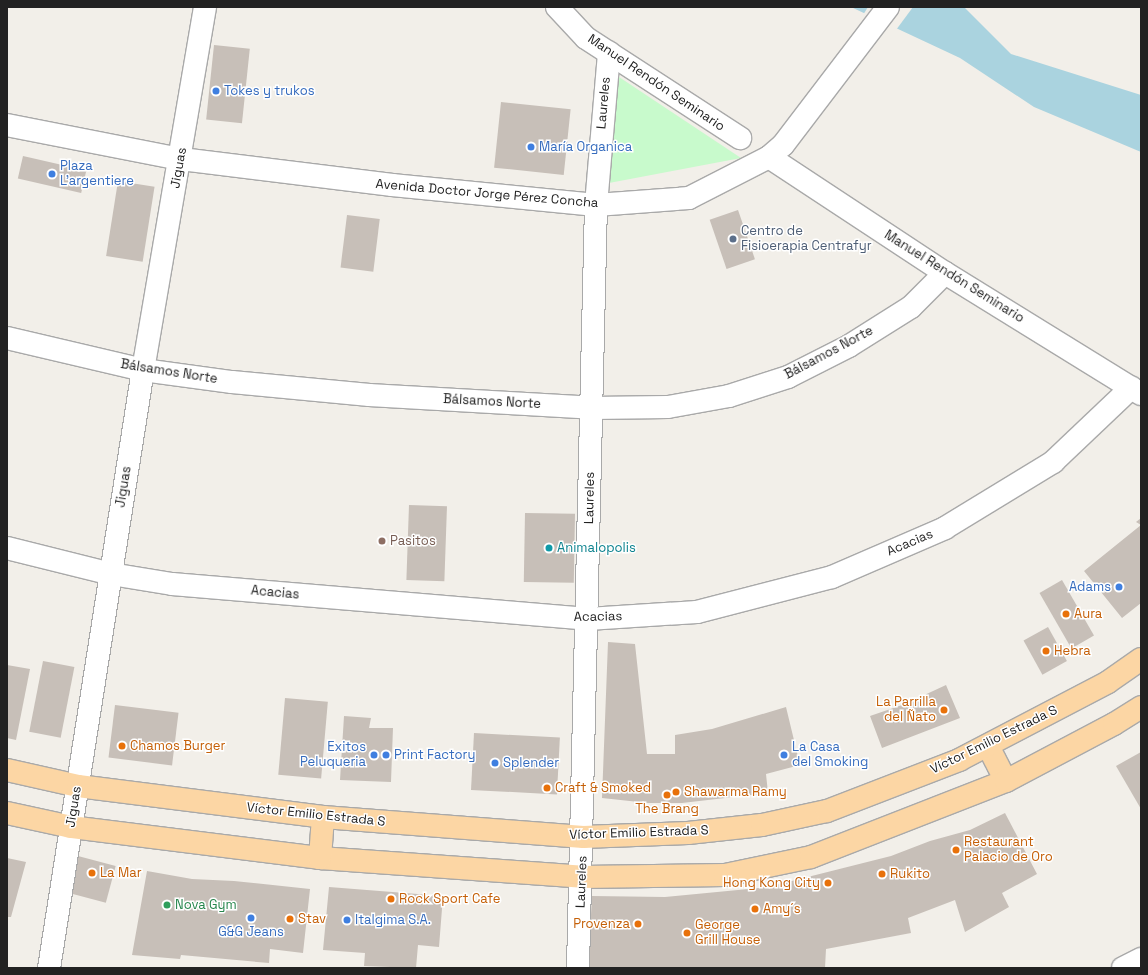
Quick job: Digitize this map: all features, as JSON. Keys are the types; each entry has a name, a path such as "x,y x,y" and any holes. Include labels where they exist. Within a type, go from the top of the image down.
{"main road":[{"name":"Víctor Emilio Estrada S","path":"7,770 78,786 323,817 583,838 688,833 762,825 827,811 959,760 988,746 1108,682 1141,659"},
{"path":"7,813 71,827 320,858 582,877 725,875 811,856 1006,781 1114,724 1141,707"},
{"path":"988,746 1006,781"},
{"path":"320,858 323,817"}],"street":[{"name":"Jiguas","path":"49,968 143,370 205,7"},
{"name":"Manuel Rendón Seminario","path":"557,7 586,38 740,138"},
{"name":"Avenida Doctor Jorge Pérez Concha","path":"7,126 180,159 392,185 596,205 689,198 769,158 791,135 888,7"},
{"name":"Laureles","path":"578,968 583,838 596,205 609,54"},
{"name":"Manuel Rendón Seminario","path":"769,158 945,273 1136,391"},
{"name":"Bálsamos Norte","path":"7,338 143,370 369,395 592,408 668,407 729,396 788,377 850,346 911,307 945,273"},
{"name":"Acacias","path":"7,548 111,574 172,584 588,619 697,612 832,577 945,528 1053,462 1136,391"},
{"path":"1123,968 1141,959"}],"green space":[{"path":"616,75 741,158 609,183"}],"water":[{"path":"851,7 964,7 1011,54 1141,95 1141,152 1034,107 960,58"}],"pier":[{"path":"868,7 913,7 896,30 863,15"}],"building":[{"path":"214,45 250,49 242,123 206,120"},
{"path":"501,102 571,109 564,175 494,168"},
{"name":"Plaza L'argentiere","path":"23,156 86,171 81,193 18,178"},
{"path":"118,181 155,187 143,262 106,256"},
{"name":"Centro de Fisioerapia Centrafyr","path":"738,210 755,259 727,269 710,220"},
{"path":"347,215 380,219 373,272 341,268"},
{"path":"409,505 447,506 444,581 406,580"},
{"name":"Animalopolis","path":"525,513 575,514 574,583 524,582"},
{"path":"1141,518 1141,525 1136,522"},
{"name":"Adams","path":"1141,525 1141,603 1122,618 1084,571"},
{"name":"Aura","path":"1062,580 1094,635 1071,648 1039,593"},
{"name":"Hebra","path":"1048,627 1067,661 1042,675 1024,641"},
{"path":"608,642 635,644 647,754 675,754 675,735 712,729 786,707 800,765 766,774 768,793 682,803 648,803 602,798"},
{"path":"43,661 74,667 61,738 29,732"},
{"path":"7,665 30,669 16,740 7,738"},
{"path":"946,685 960,718 882,748 870,716 905,704"},
{"path":"285,698 328,702 321,778 278,775"},
{"path":"115,705 179,713 172,765 109,758"},
{"path":"344,716 371,718 369,728 393,728 391,782 340,780"},
{"path":"474,733 560,738 557,794 471,790"},
{"path":"1141,752 1141,809 1116,766"},
{"path":"1005,813 1037,874 1002,893 1009,907 965,932 955,900 908,918 911,933 826,949 825,968 588,968 592,896 665,897 768,887 891,856 930,841 970,830"},
{"path":"78,856 116,866 106,903 68,893"},
{"path":"7,858 26,862 11,917 7,917"},
{"path":"147,871 192,879 234,881 310,889 303,953 270,949 269,963 181,955 180,959 132,955"},
{"path":"329,887 443,896 439,947 418,945 416,968 364,966 365,953 323,950"}],"place":[{"name":"Tokes y trukos","path":"216,91"},
{"name":"María Organica","path":"531,147"},
{"name":"Plaza L'argentiere","path":"52,174"},
{"name":"Centro de Fisioerapia Centrafyr","path":"733,239"},
{"name":"Pasitos","path":"382,541"},
{"name":"Animalopolis","path":"549,548"},
{"name":"Adams","path":"1119,587"},
{"name":"Aura","path":"1066,614"},
{"name":"Hebra","path":"1046,651"},
{"name":"La Parrilla del Ñato","path":"944,710"},
{"name":"Chamos Burger","path":"122,746"},
{"name":"Exitos Peluqueria","path":"374,755"},
{"name":"Print Factory","path":"386,755"},
{"name":"La Casa del Smoking","path":"784,755"},
{"name":"Splender","path":"495,763"},
{"name":"Craft & Smoked","path":"547,788"},
{"name":"Shawarma Ramy","path":"676,792"},
{"name":"The Brang","path":"667,795"},
{"name":"Restaurant Palacio de Oro","path":"956,850"},
{"name":"La Mar","path":"92,873"},
{"name":"Rukito","path":"882,874"},
{"name":"Hong Kong City","path":"828,883"},
{"name":"Rock Sport Cafe","path":"391,899"},
{"name":"Nova Gym","path":"167,905"},
{"name":"Amy´s","path":"755,909"},
{"name":"G&G Jeans","path":"251,918"},
{"name":"Stav","path":"290,919"},
{"name":"Italgima S.A.","path":"347,920"},
{"name":"Provenza","path":"638,924"},
{"name":"George Grill House","path":"687,933"}]}
